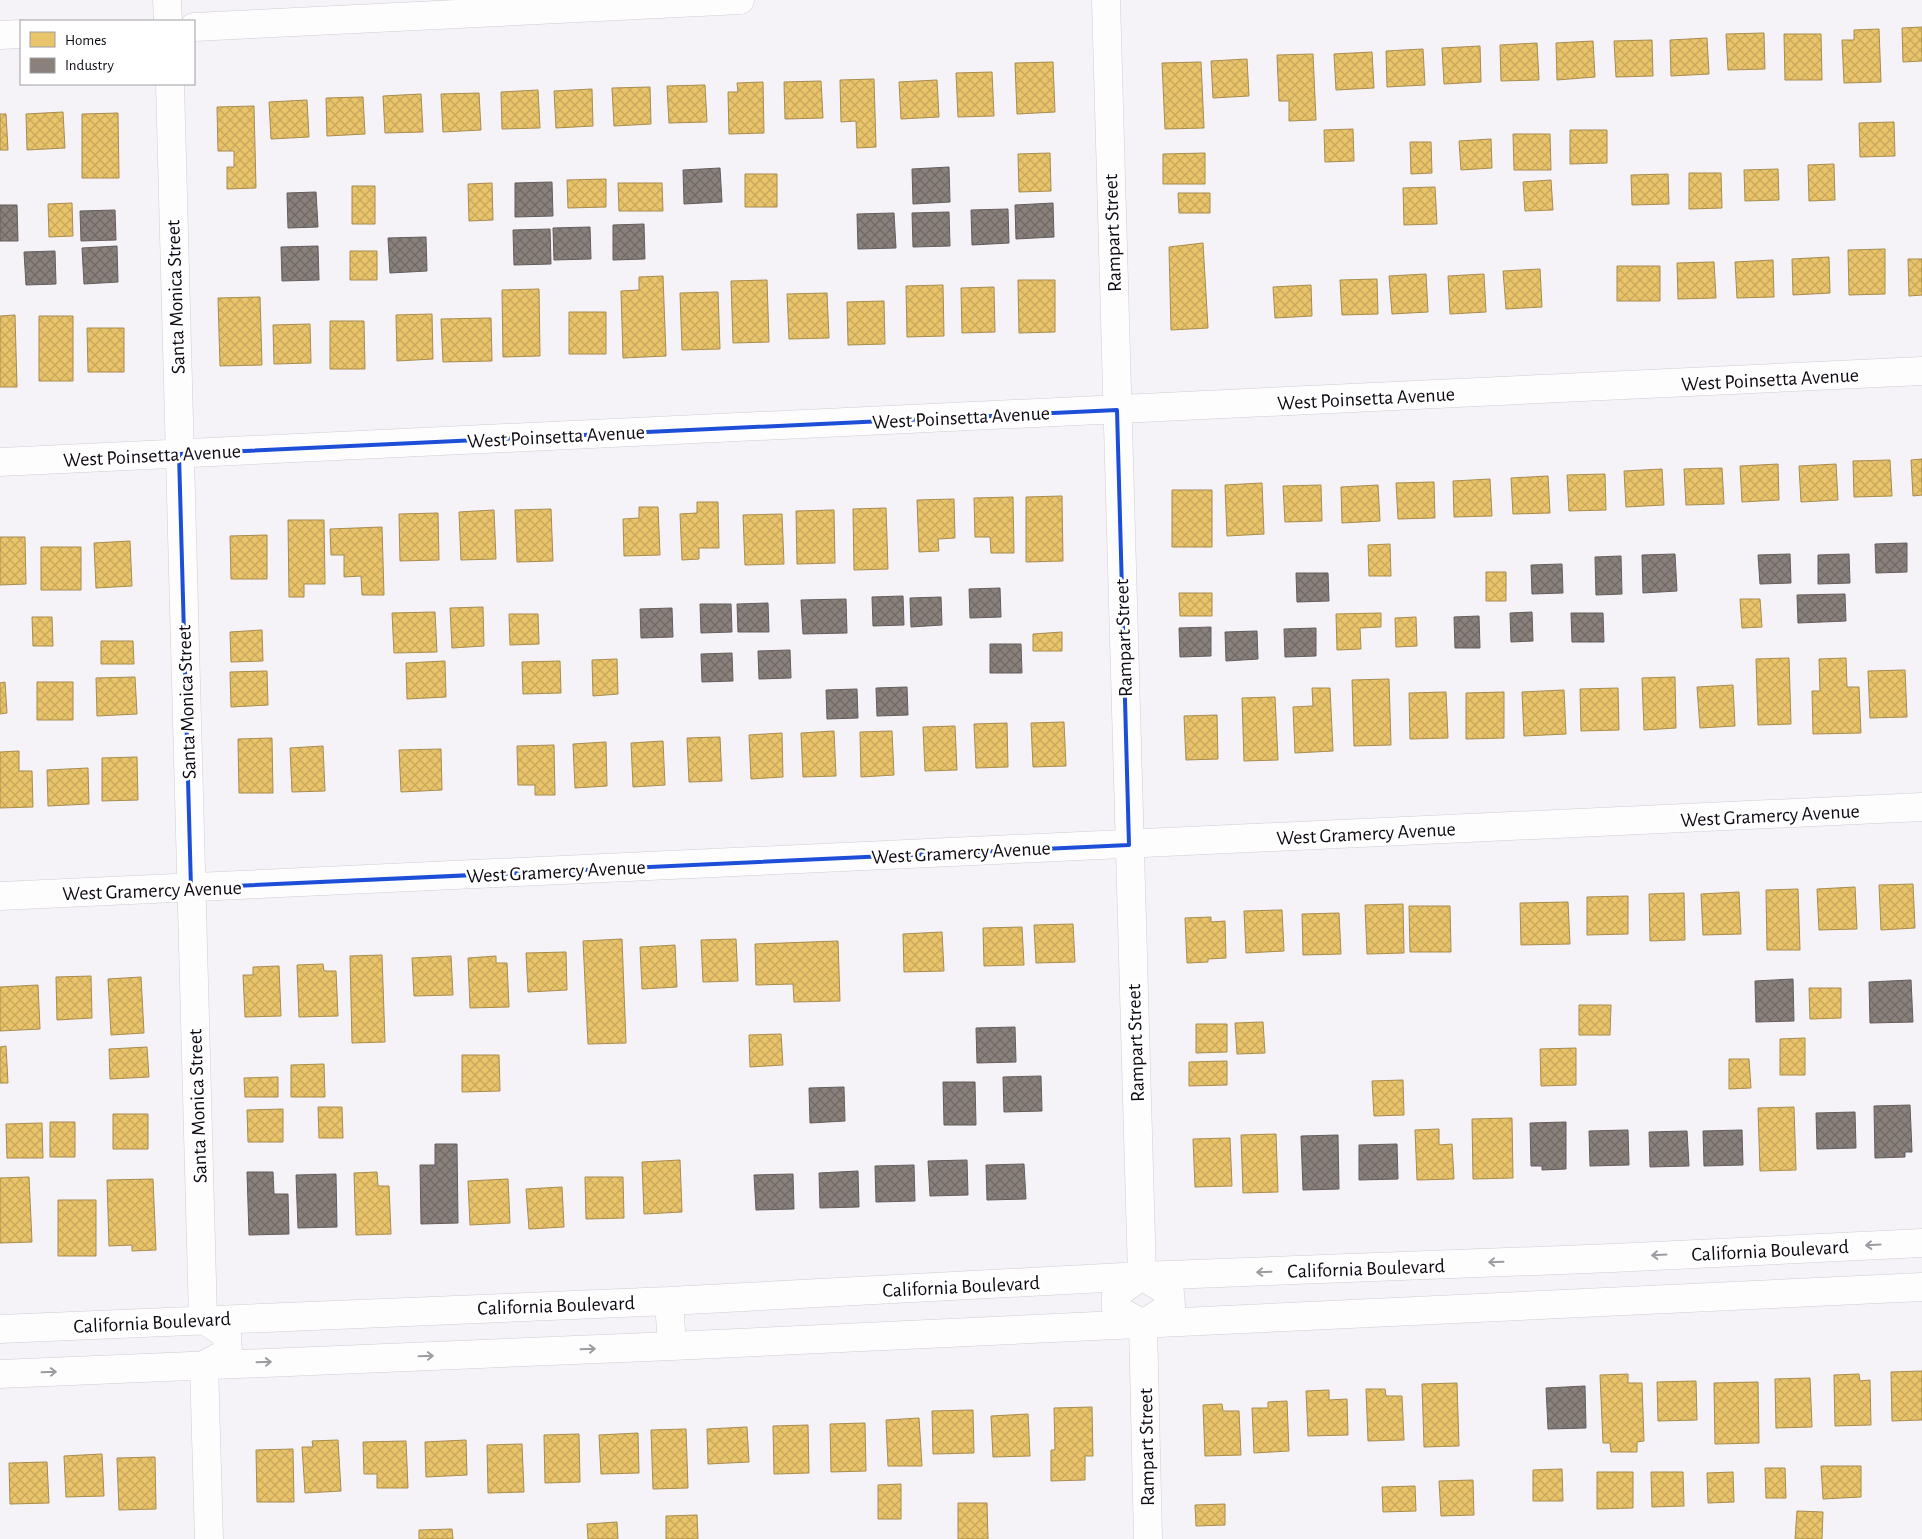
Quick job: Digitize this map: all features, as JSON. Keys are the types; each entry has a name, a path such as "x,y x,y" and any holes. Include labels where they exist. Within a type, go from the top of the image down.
{"street":[{"path":"167,0 168,20"},
{"path":"195,27 740,0"},
{"name":"Rampart Street","path":"1106,0 1142,1276"},
{"path":"0,35 20,34"},
{"name":"Santa Monica Street","path":"170,85 203,1319"},
{"name":"West Poinsetta Avenue","path":"0,462 1922,371"},
{"name":"West Gramercy Avenue","path":"0,896 1922,807"},
{"name":"California Boulevard","path":"0,1329 203,1319 669,1301 1142,1276 1613,1258 1922,1243"},
{"path":"1613,1258 1615,1301"},
{"path":"1142,1276 1170,1293 1171,1306 1143,1324 1116,1309 1116,1294 1142,1276"},
{"path":"0,1374 672,1346 1922,1287"},
{"path":"669,1301 672,1346"},
{"path":"203,1319 227,1335 228,1352 204,1365"},
{"name":"Rampart Street","path":"1143,1324 1148,1539"},
{"path":"204,1365 209,1539"}],"highlighted area":[{"path":"1117,410 1129,845 191,888 179,454"}],"building: Homes":[{"path":"1922,27 1922,61 1903,62 1902,28"},
{"path":"1879,29 1881,82 1844,83 1842,40 1854,40 1854,30"},
{"path":"1764,33 1765,69 1728,70 1726,34"},
{"path":"1784,34 1821,34 1822,80 1785,80"},
{"path":"1707,38 1709,74 1671,76 1670,40"},
{"path":"1652,40 1653,76 1616,77 1614,41"},
{"path":"1593,41 1595,77 1557,80 1556,43"},
{"path":"1537,43 1539,80 1501,81 1500,45"},
{"path":"1480,46 1481,82 1444,84 1442,48"},
{"path":"1423,49 1425,85 1387,87 1386,51"},
{"path":"1372,52 1374,88 1336,90 1334,54"},
{"path":"1313,54 1316,120 1289,121 1289,101 1279,101 1277,55"},
{"path":"1247,59 1249,96 1213,98 1211,61"},
{"path":"1053,62 1055,112 1017,114 1015,63"},
{"path":"1201,62 1204,128 1165,129 1162,63"},
{"path":"992,72 994,116 958,117 956,73"},
{"path":"874,79 876,147 857,148 856,121 841,122 840,80"},
{"path":"937,80 939,117 901,119 899,82"},
{"path":"821,81 823,118 785,119 784,82"},
{"path":"763,82 764,133 729,134 728,92 738,92 737,83"},
{"path":"705,85 707,122 669,123 667,86"},
{"path":"650,87 651,124 614,126 612,88"},
{"path":"592,89 593,126 556,128 554,91"},
{"path":"538,90 540,128 502,129 501,92"},
{"path":"479,93 481,130 443,132 441,94"},
{"path":"421,94 423,132 385,133 383,96"},
{"path":"363,97 365,134 327,136 326,98"},
{"path":"307,100 309,137 271,139 269,102"},
{"path":"254,106 256,188 227,189 227,167 234,167 234,151 218,151 217,107"},
{"path":"63,112 65,148 27,150 26,114"},
{"path":"118,113 119,178 82,178 82,114"},
{"path":"0,114 6,114 8,150 0,150"},
{"path":"1894,122 1895,156 1860,157 1859,123"},
{"path":"1353,129 1354,161 1325,162 1324,130"},
{"path":"1570,130 1607,130 1607,163 1570,164"},
{"path":"1513,134 1550,134 1551,170 1514,170"},
{"path":"1491,139 1492,168 1461,170 1459,141"},
{"path":"1410,142 1431,142 1432,173 1411,174"},
{"path":"1050,153 1051,191 1019,192 1018,154"},
{"path":"1205,153 1205,184 1163,184 1163,154"},
{"path":"1834,164 1835,200 1809,201 1808,165"},
{"path":"1778,169 1779,200 1745,201 1744,170"},
{"path":"1689,173 1721,173 1722,208 1689,209"},
{"path":"745,174 777,174 777,207 745,207"},
{"path":"1668,174 1669,204 1632,205 1631,175"},
{"path":"606,179 606,207 568,208 567,180"},
{"path":"1551,180 1553,210 1525,211 1523,182"},
{"path":"492,183 493,220 469,221 468,184"},
{"path":"618,183 662,183 663,211 619,211"},
{"path":"352,186 375,186 375,224 352,224"},
{"path":"1435,187 1437,224 1404,225 1403,188"},
{"path":"1178,193 1210,193 1210,213 1179,213"},
{"path":"72,203 73,236 49,237 48,204"},
{"path":"1203,243 1208,328 1171,330 1169,247"},
{"path":"1885,249 1885,294 1849,295 1848,250"},
{"path":"350,251 377,251 377,280 350,280"},
{"path":"1829,257 1830,293 1793,295 1792,259"},
{"path":"1908,259 1922,259 1922,295 1909,296"},
{"path":"1773,260 1774,297 1737,298 1735,262"},
{"path":"1714,262 1716,298 1678,299 1677,263"},
{"path":"1617,266 1660,266 1660,301 1617,301"},
{"path":"1540,269 1542,307 1506,309 1503,271"},
{"path":"1426,274 1428,312 1392,314 1389,276"},
{"path":"1484,274 1486,312 1450,314 1448,276"},
{"path":"663,276 666,356 623,358 621,291 639,290 639,277"},
{"path":"1377,279 1378,314 1342,315 1340,280"},
{"path":"767,280 769,342 733,343 731,281"},
{"path":"1018,280 1055,280 1055,332 1019,333"},
{"path":"943,285 944,336 907,337 906,286"},
{"path":"1311,285 1312,316 1275,318 1273,287"},
{"path":"994,287 995,332 962,333 961,288"},
{"path":"539,289 540,356 503,357 502,290"},
{"path":"718,292 720,349 682,350 680,293"},
{"path":"827,293 829,338 789,339 787,294"},
{"path":"260,297 262,365 220,366 218,298"},
{"path":"884,301 885,344 848,345 847,302"},
{"path":"569,312 606,312 606,354 569,354"},
{"path":"432,314 433,359 397,361 396,315"},
{"path":"15,315 17,387 0,387 0,316"},
{"path":"39,316 73,316 73,381 39,381"},
{"path":"491,318 492,361 443,362 441,319"},
{"path":"330,321 364,321 365,369 330,369"},
{"path":"310,324 311,363 274,364 273,325"},
{"path":"87,328 124,328 124,372 88,372"},
{"path":"1922,459 1922,495 1913,496 1911,460"},
{"path":"1890,460 1892,496 1854,497 1853,461"},
{"path":"1778,464 1779,500 1742,502 1740,466"},
{"path":"1836,464 1838,500 1801,502 1799,466"},
{"path":"1722,468 1724,504 1686,505 1684,469"},
{"path":"1662,469 1664,505 1626,507 1624,471"},
{"path":"1605,474 1606,510 1569,511 1567,475"},
{"path":"1548,476 1550,513 1513,514 1511,478"},
{"path":"1490,479 1492,516 1454,517 1453,481"},
{"path":"1434,482 1435,518 1398,519 1396,483"},
{"path":"1262,483 1264,534 1227,536 1225,485"},
{"path":"1321,485 1322,521 1285,522 1283,486"},
{"path":"1378,485 1380,521 1342,523 1341,487"},
{"path":"1172,490 1212,490 1212,547 1172,547"},
{"path":"1062,496 1063,561 1026,562 1026,497"},
{"path":"1013,497 1014,553 991,553 990,537 975,537 974,498"},
{"path":"954,499 955,538 938,539 939,551 919,552 917,500"},
{"path":"697,502 718,502 719,548 699,548 699,559 682,560 680,514 697,513"},
{"path":"639,507 658,507 660,555 624,556 623,519 639,518"},
{"path":"886,508 888,569 854,570 853,509"},
{"path":"551,509 553,561 517,562 515,510"},
{"path":"494,510 496,559 461,560 459,512"},
{"path":"834,510 835,563 797,564 796,511"},
{"path":"438,513 439,560 400,561 399,514"},
{"path":"782,514 784,564 745,565 743,515"},
{"path":"288,520 324,520 325,584 304,584 304,597 289,597"},
{"path":"382,527 384,595 362,595 361,576 344,577 344,555 331,555 330,529"},
{"path":"267,535 267,579 231,579 230,536"},
{"path":"0,537 25,537 26,584 0,585"},
{"path":"130,541 132,586 96,588 94,543"},
{"path":"1390,544 1391,576 1369,576 1368,545"},
{"path":"41,547 81,547 81,590 41,590"},
{"path":"1486,572 1506,572 1506,601 1486,601"},
{"path":"1179,593 1212,593 1212,616 1180,616"},
{"path":"1740,599 1760,599 1762,627 1742,628"},
{"path":"483,607 484,646 452,648 450,608"},
{"path":"435,612 437,652 394,653 392,613"},
{"path":"1381,613 1381,627 1360,628 1361,649 1337,650 1336,614"},
{"path":"509,614 538,614 539,644 510,645"},
{"path":"32,617 52,617 53,646 33,646"},
{"path":"1416,617 1417,646 1396,647 1395,618"},
{"path":"262,630 263,661 231,662 230,632"},
{"path":"1062,632 1062,651 1033,651 1033,634"},
{"path":"101,641 133,641 134,664 101,664"},
{"path":"1789,658 1791,724 1758,725 1756,659"},
{"path":"1846,658 1847,687 1859,687 1861,733 1813,734 1812,691 1820,691 1819,659"},
{"path":"617,659 618,694 593,696 592,660"},
{"path":"445,661 446,697 407,699 406,663"},
{"path":"560,661 561,693 523,694 522,662"},
{"path":"1905,670 1907,717 1870,718 1868,671"},
{"path":"267,671 268,705 231,707 230,672"},
{"path":"135,677 137,714 97,716 96,678"},
{"path":"1675,677 1676,728 1644,730 1642,678"},
{"path":"1389,679 1391,745 1354,746 1352,680"},
{"path":"5,682 7,713 0,714 0,683"},
{"path":"37,682 73,682 73,720 37,720"},
{"path":"1733,685 1735,726 1700,728 1697,687"},
{"path":"1312,688 1330,688 1333,751 1295,753 1293,707 1313,706"},
{"path":"1618,688 1619,730 1581,731 1580,689"},
{"path":"1564,690 1566,734 1524,736 1522,692"},
{"path":"1446,692 1448,738 1410,739 1409,693"},
{"path":"1504,692 1504,738 1466,739 1466,693"},
{"path":"1275,697 1278,760 1244,761 1242,698"},
{"path":"1217,715 1218,759 1186,760 1184,716"},
{"path":"1064,722 1066,766 1033,767 1031,723"},
{"path":"1007,723 1008,767 976,768 974,724"},
{"path":"955,726 957,770 925,771 923,727"},
{"path":"834,731 836,776 803,777 801,733"},
{"path":"892,731 894,775 861,777 860,732"},
{"path":"782,733 783,777 751,779 749,735"},
{"path":"720,737 722,781 689,782 687,738"},
{"path":"272,738 273,793 239,793 238,739"},
{"path":"663,741 665,785 633,787 631,743"},
{"path":"606,742 607,786 575,788 573,744"},
{"path":"554,745 555,795 535,795 535,785 518,785 517,746"},
{"path":"323,746 325,791 292,792 290,748"},
{"path":"441,749 442,790 401,792 399,750"},
{"path":"19,751 19,771 32,771 33,807 0,808 0,752"},
{"path":"137,757 138,800 102,801 102,758"},
{"path":"88,768 89,804 48,806 47,770"},
{"path":"1913,884 1915,928 1881,930 1879,885"},
{"path":"1855,887 1857,929 1819,930 1817,889"},
{"path":"1798,889 1800,950 1767,950 1766,890"},
{"path":"1739,892 1741,934 1703,935 1701,894"},
{"path":"1684,893 1685,940 1650,941 1649,894"},
{"path":"1628,896 1628,934 1587,935 1587,897"},
{"path":"1568,902 1570,944 1521,945 1520,903"},
{"path":"1403,904 1404,953 1367,954 1365,905"},
{"path":"1409,906 1450,906 1451,952 1410,952"},
{"path":"1282,910 1284,951 1246,953 1244,911"},
{"path":"1339,913 1341,954 1303,955 1302,914"},
{"path":"1211,917 1211,922 1225,921 1226,958 1208,959 1208,962 1187,963 1185,918"},
{"path":"1073,924 1075,962 1036,963 1034,925"},
{"path":"1022,927 1024,965 984,966 983,928"},
{"path":"942,932 944,971 904,972 903,934"},
{"path":"622,939 626,1043 588,1044 583,941"},
{"path":"736,939 738,981 703,982 701,940"},
{"path":"838,941 840,1001 794,1002 793,984 756,985 755,944"},
{"path":"675,945 677,987 642,989 640,947"},
{"path":"566,952 567,990 528,992 526,953"},
{"path":"382,955 385,1042 352,1043 350,956"},
{"path":"451,956 453,995 414,996 412,958"},
{"path":"496,956 496,963 507,963 509,1007 470,1008 468,958"},
{"path":"323,964 324,971 336,971 338,1016 299,1017 297,965"},
{"path":"279,966 281,1016 245,1017 243,975 253,975 253,967"},
{"path":"91,976 92,1018 57,1020 56,977"},
{"path":"141,977 144,1033 111,1035 108,979"},
{"path":"38,985 40,1029 0,1031 0,987"},
{"path":"1809,988 1841,988 1841,1018 1810,1019"},
{"path":"1579,1005 1611,1005 1610,1035 1579,1035"},
{"path":"1263,1022 1265,1053 1237,1054 1235,1023"},
{"path":"1196,1024 1227,1024 1227,1052 1196,1053"},
{"path":"781,1034 783,1065 750,1067 749,1035"},
{"path":"1805,1038 1805,1075 1780,1075 1780,1039"},
{"path":"6,1046 8,1083 0,1083 0,1047"},
{"path":"147,1047 149,1077 110,1079 109,1049"},
{"path":"1576,1048 1576,1085 1541,1086 1540,1049"},
{"path":"462,1055 499,1055 500,1091 462,1092"},
{"path":"1729,1059 1749,1059 1751,1088 1729,1089"},
{"path":"1227,1061 1227,1085 1189,1086 1189,1062"},
{"path":"324,1064 325,1097 291,1097 291,1065"},
{"path":"278,1077 278,1097 245,1097 244,1078"},
{"path":"1403,1080 1404,1115 1374,1116 1372,1081"},
{"path":"318,1107 342,1107 343,1138 319,1138"},
{"path":"1794,1107 1796,1170 1760,1171 1758,1108"},
{"path":"283,1109 283,1142 248,1142 247,1110"},
{"path":"113,1114 148,1114 148,1149 113,1149"},
{"path":"1512,1118 1513,1178 1473,1179 1472,1119"},
{"path":"50,1122 75,1122 75,1157 50,1157"},
{"path":"42,1123 43,1158 7,1158 6,1124"},
{"path":"1439,1129 1439,1145 1452,1144 1454,1179 1417,1180 1415,1130"},
{"path":"1276,1134 1278,1192 1243,1193 1241,1135"},
{"path":"1230,1138 1232,1186 1195,1187 1193,1139"},
{"path":"680,1160 682,1212 644,1214 642,1162"},
{"path":"377,1172 378,1186 389,1186 391,1234 356,1235 354,1173"},
{"path":"29,1177 32,1242 0,1243 0,1178"},
{"path":"585,1177 623,1177 624,1218 586,1219"},
{"path":"153,1179 156,1250 132,1251 132,1245 109,1246 107,1180"},
{"path":"508,1179 510,1223 470,1225 468,1181"},
{"path":"562,1187 564,1227 529,1229 526,1189"},
{"path":"58,1200 96,1200 96,1256 58,1256"},
{"path":"1922,1371 1922,1420 1892,1421 1891,1372"},
{"path":"1628,1374 1628,1383 1642,1383 1644,1441 1637,1442 1637,1452 1611,1452 1610,1443 1603,1443 1600,1375"},
{"path":"1859,1374 1860,1381 1870,1380 1871,1425 1835,1426 1834,1375"},
{"path":"1810,1378 1812,1427 1776,1428 1775,1379"},
{"path":"1696,1381 1697,1420 1658,1421 1657,1382"},
{"path":"1758,1382 1759,1443 1715,1444 1714,1383"},
{"path":"1457,1383 1459,1446 1424,1447 1422,1384"},
{"path":"1366,1389 1385,1389 1386,1396 1402,1396 1404,1440 1368,1441"},
{"path":"1329,1390 1329,1400 1347,1399 1348,1435 1308,1436 1306,1391"},
{"path":"1287,1401 1289,1451 1254,1453 1252,1408 1268,1408 1268,1402"},
{"path":"1222,1404 1223,1411 1239,1411 1241,1455 1205,1456 1203,1405"},
{"path":"1092,1407 1093,1456 1085,1456 1085,1480 1051,1481 1051,1450 1055,1450 1054,1408"},
{"path":"973,1410 974,1453 933,1454 932,1411"},
{"path":"1028,1414 1030,1456 993,1457 991,1416"},
{"path":"919,1418 922,1466 888,1466 886,1420"},
{"path":"865,1423 866,1471 831,1472 830,1424"},
{"path":"808,1425 809,1473 774,1474 773,1426"},
{"path":"747,1427 749,1462 708,1464 707,1429"},
{"path":"686,1429 688,1488 653,1489 651,1430"},
{"path":"638,1433 639,1473 601,1474 599,1435"},
{"path":"579,1434 580,1482 545,1483 544,1435"},
{"path":"338,1440 341,1491 305,1493 302,1447 313,1447 312,1441"},
{"path":"466,1440 467,1475 426,1477 425,1442"},
{"path":"406,1441 408,1488 377,1488 377,1474 364,1474 363,1442"},
{"path":"522,1444 524,1492 488,1493 487,1445"},
{"path":"293,1449 294,1502 257,1502 256,1450"},
{"path":"102,1454 104,1496 66,1497 64,1456"},
{"path":"155,1457 156,1509 119,1510 117,1458"},
{"path":"47,1462 49,1503 10,1504 9,1463"},
{"path":"1821,1466 1861,1466 1861,1497 1823,1499"},
{"path":"1765,1468 1785,1468 1786,1498 1766,1498"},
{"path":"1562,1469 1563,1501 1533,1501 1533,1470"},
{"path":"1597,1472 1633,1472 1633,1508 1597,1509"},
{"path":"1651,1472 1683,1472 1684,1506 1652,1507"},
{"path":"1733,1472 1734,1502 1708,1503 1707,1473"},
{"path":"1473,1480 1474,1515 1441,1516 1439,1481"},
{"path":"901,1484 901,1519 878,1519 878,1485"},
{"path":"1415,1486 1416,1511 1383,1512 1382,1487"},
{"path":"958,1503 987,1503 988,1539 958,1539"},
{"path":"1225,1504 1225,1525 1196,1526 1195,1505"},
{"path":"1797,1511 1823,1512 1822,1539 1795,1539"},
{"path":"697,1515 698,1539 666,1539 666,1516"},
{"path":"617,1522 618,1539 588,1539 587,1524"},
{"path":"452,1529 453,1539 419,1539 419,1530"}],"building: Industry":[{"path":"949,167 950,202 913,204 912,169"},
{"path":"720,168 722,202 684,204 683,170"},
{"path":"552,182 553,216 515,217 515,183"},
{"path":"316,192 318,227 288,228 287,193"},
{"path":"1053,203 1054,237 1016,239 1015,205"},
{"path":"0,205 17,205 18,241 0,241"},
{"path":"1008,209 1009,243 972,245 971,210"},
{"path":"115,210 116,240 81,241 80,211"},
{"path":"949,212 950,246 913,247 912,213"},
{"path":"894,213 896,248 858,249 857,214"},
{"path":"644,224 645,259 613,260 613,225"},
{"path":"590,227 591,259 554,260 553,228"},
{"path":"550,229 551,264 514,265 513,230"},
{"path":"426,237 427,271 390,273 388,238"},
{"path":"117,246 118,282 84,284 82,248"},
{"path":"318,246 319,280 282,281 281,247"},
{"path":"55,251 56,284 26,285 24,252"},
{"path":"1907,543 1907,572 1876,573 1875,544"},
{"path":"1675,554 1677,591 1643,593 1642,555"},
{"path":"1790,554 1791,583 1760,584 1758,555"},
{"path":"1849,554 1850,583 1818,584 1818,555"},
{"path":"1621,556 1622,594 1596,595 1595,557"},
{"path":"1562,564 1563,593 1532,594 1531,565"},
{"path":"1296,573 1328,573 1329,601 1297,602"},
{"path":"1000,588 1001,617 970,618 969,589"},
{"path":"1845,594 1846,621 1798,623 1797,595"},
{"path":"903,596 904,625 873,626 872,597"},
{"path":"941,597 942,625 911,627 910,598"},
{"path":"846,599 847,633 803,634 801,600"},
{"path":"768,603 769,632 738,632 737,604"},
{"path":"700,604 731,604 732,632 701,633"},
{"path":"672,608 673,637 641,638 640,609"},
{"path":"1532,612 1533,641 1511,642 1510,613"},
{"path":"1571,613 1603,613 1604,642 1572,642"},
{"path":"1479,616 1480,648 1455,648 1454,617"},
{"path":"1211,627 1211,656 1180,657 1179,628"},
{"path":"1316,628 1316,656 1285,657 1284,629"},
{"path":"1257,631 1258,659 1226,661 1225,632"},
{"path":"990,644 1021,644 1022,673 990,673"},
{"path":"790,650 791,678 759,679 758,651"},
{"path":"732,653 733,681 702,682 701,654"},
{"path":"907,687 908,715 877,716 876,688"},
{"path":"857,689 858,718 827,719 826,690"},
{"path":"1793,979 1794,1021 1756,1022 1755,981"},
{"path":"1911,980 1913,1022 1870,1023 1869,982"},
{"path":"1015,1027 1016,1062 977,1063 976,1028"},
{"path":"1041,1076 1042,1111 1004,1112 1003,1077"},
{"path":"943,1082 975,1082 976,1125 944,1125"},
{"path":"844,1087 845,1121 810,1123 809,1088"},
{"path":"1910,1105 1912,1152 1905,1152 1905,1157 1875,1158 1874,1106"},
{"path":"1855,1112 1856,1148 1817,1149 1816,1113"},
{"path":"1566,1122 1566,1169 1542,1170 1542,1166 1531,1166 1530,1123"},
{"path":"1628,1130 1629,1165 1590,1166 1589,1131"},
{"path":"1742,1130 1743,1165 1704,1166 1703,1131"},
{"path":"1687,1131 1689,1166 1650,1167 1649,1132"},
{"path":"1338,1135 1339,1189 1303,1190 1301,1136"},
{"path":"435,1144 457,1144 458,1223 421,1224 420,1165 435,1165"},
{"path":"1397,1144 1398,1179 1359,1180 1359,1145"},
{"path":"967,1160 968,1195 930,1196 928,1161"},
{"path":"1024,1164 1026,1199 987,1200 986,1165"},
{"path":"914,1165 915,1201 876,1202 875,1166"},
{"path":"858,1171 859,1207 820,1208 819,1173"},
{"path":"247,1172 273,1172 274,1194 288,1194 289,1234 249,1235"},
{"path":"336,1174 337,1227 298,1228 296,1175"},
{"path":"793,1174 794,1209 756,1210 754,1175"},
{"path":"1585,1386 1586,1428 1548,1429 1546,1388"}]}
